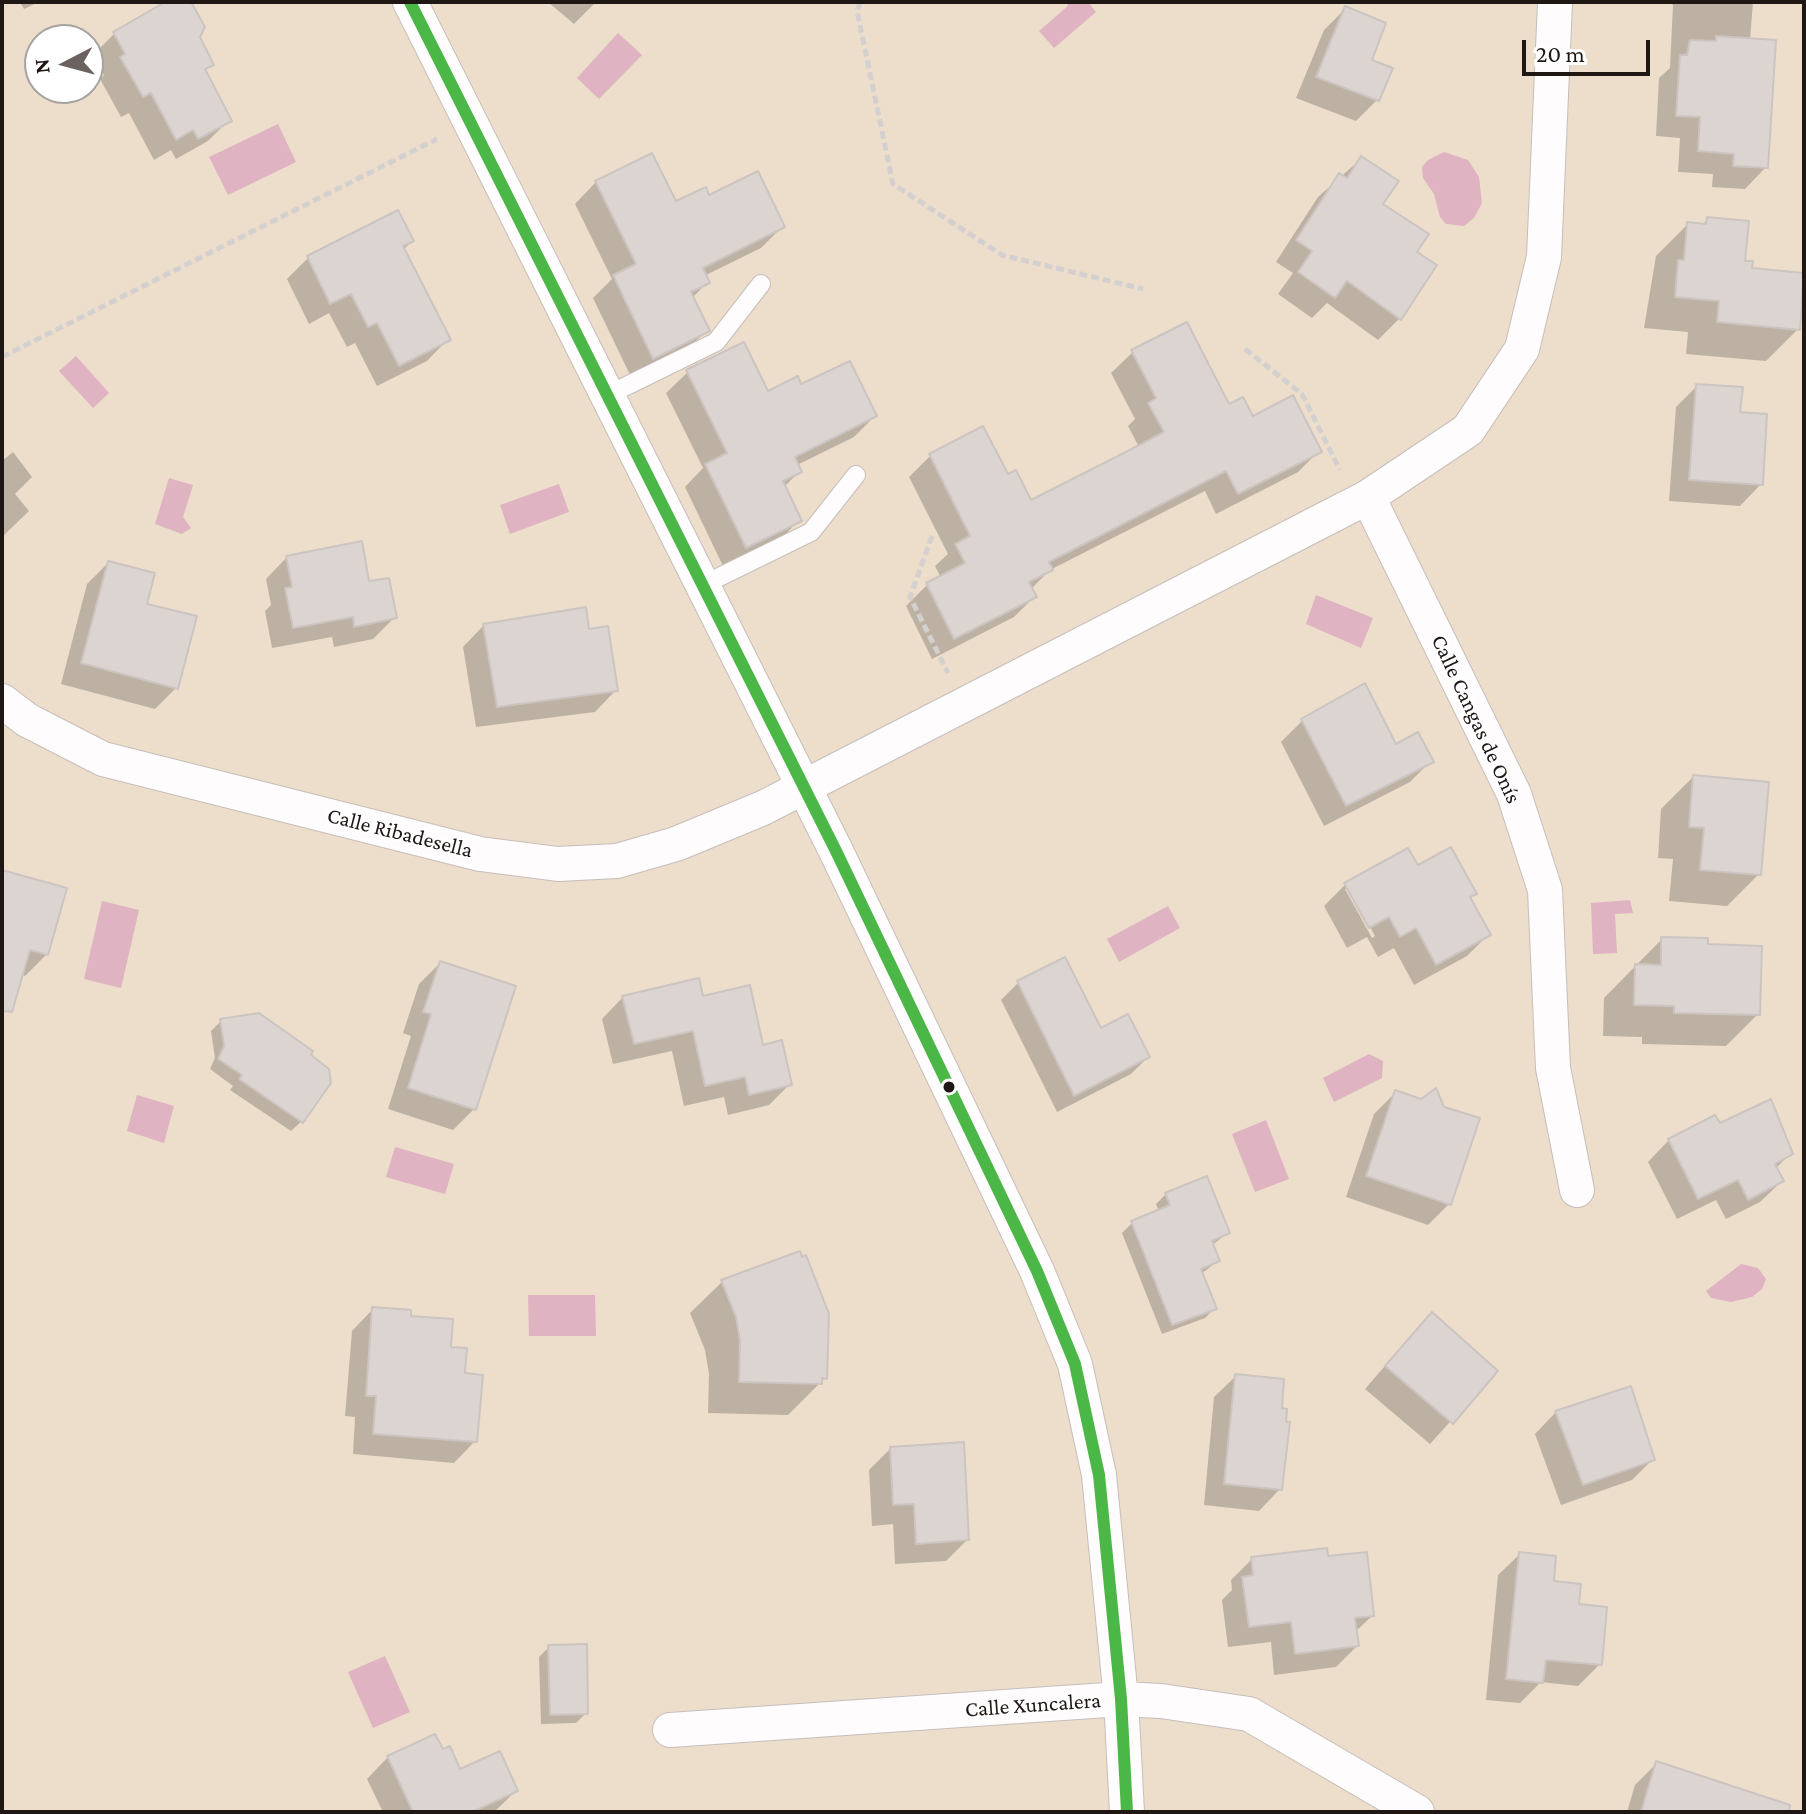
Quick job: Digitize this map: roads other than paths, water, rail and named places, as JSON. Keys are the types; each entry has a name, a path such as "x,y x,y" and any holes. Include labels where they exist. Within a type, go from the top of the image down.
{"street":[{"path":"410,2 952,1088 1037,1271 1075,1364 1099,1475 1121,1699 1127,1812"},
{"path":"804,787 1362,500 1468,430 1522,349 1544,257 1555,2"},
{"name":"Calle Cangas de Onís","path":"1362,500 1514,794 1545,890 1553,1068 1577,1190"},
{"name":"Calle Ribadesella","path":"2,701 27,720 103,759 480,854 558,864 617,861 676,844 804,787"},
{"name":"Calle Xuncalera","path":"670,1730 1121,1699 1249,1714 1417,1812"}],"lane":[{"path":"608,395 716,342 761,284"},
{"path":"703,585 811,532 856,475"}]}
